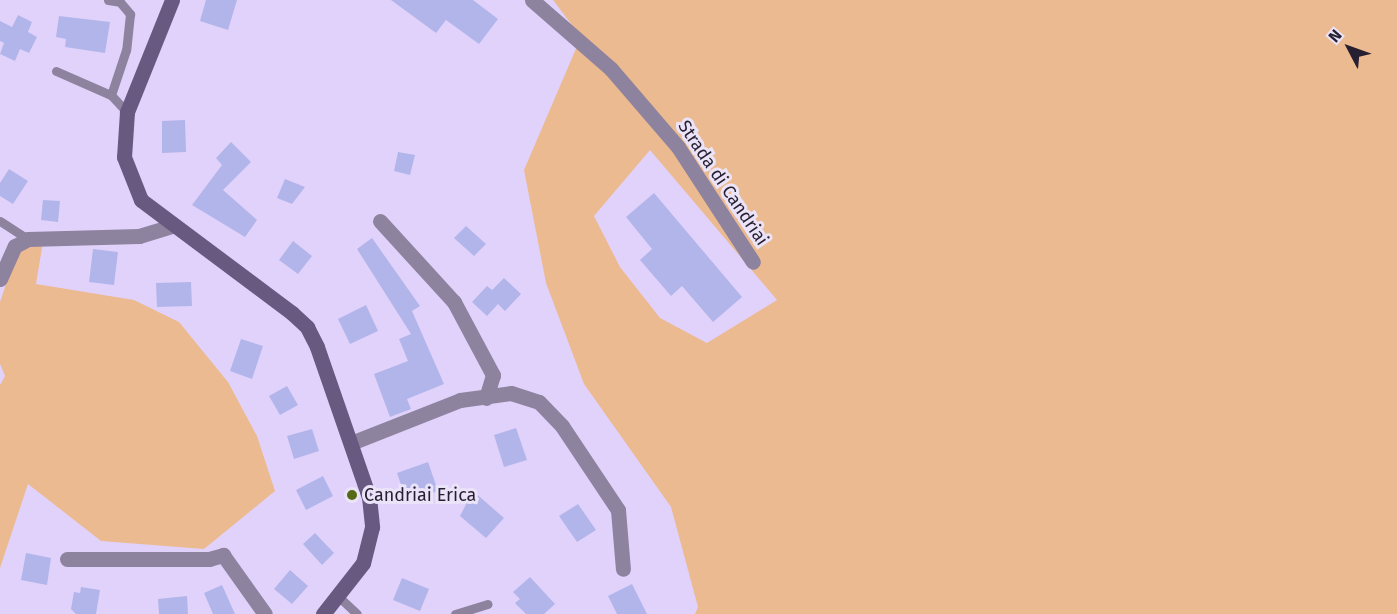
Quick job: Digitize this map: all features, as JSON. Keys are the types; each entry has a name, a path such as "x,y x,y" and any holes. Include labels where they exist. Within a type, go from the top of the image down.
{"main road":[{"path":"172,0 127,112 124,157 131,180 141,200 171,226 307,327 369,497 372,527 363,563 340,598 323,614"}],"street":[{"name":"Strada di Candriai","path":"532,0 611,69 678,147 753,262"},
{"path":"380,221 454,302 493,375 486,398"},
{"path":"0,279 15,246 28,239 139,236 171,226"},
{"path":"351,443 436,408 511,393 539,402 562,426 618,510 623,569"},
{"path":"67,559 209,559 223,555 265,614"}],"lane":[{"path":"108,0 120,2 130,14 124,59 111,95"},
{"path":"56,71 111,95 127,112"},
{"path":"0,221 28,239"},
{"path":"340,598 357,614"},
{"path":"455,614 488,604"}],"shaded area":[{"path":"553,0 1397,0 1397,614 695,614 698,607 671,507 584,384 546,283 524,170 581,37","holes":["650,150 777,300 707,343 660,318 620,267 594,216"]},
{"path":"43,242 36,284 134,300 179,322 228,382 257,436 275,491 204,549 101,541 28,484 0,568 0,385 5,376 0,364 0,302 16,254 28,244"}],"building":[{"path":"206,0 237,0 228,30 200,21"},
{"path":"391,0 473,0 498,19 479,44 446,20 436,33"},
{"path":"18,15 32,22 28,32 37,37 29,53 20,49 15,61 0,54 4,43 0,41 0,21 12,27"},
{"path":"59,16 110,22 105,53 65,47 66,39 56,37"},
{"path":"185,120 186,152 162,153 162,121"},
{"path":"231,142 251,162 223,190 257,220 245,237 192,205 222,165 216,158"},
{"path":"398,152 415,155 410,175 394,171"},
{"path":"9,169 28,181 13,204 0,196 0,183"},
{"path":"285,179 305,187 292,204 277,198"},
{"path":"654,193 742,297 713,322 682,286 671,296 640,260 652,249 626,217"},
{"path":"43,200 60,201 58,222 41,220"},
{"path":"466,226 486,244 474,256 454,238"},
{"path":"372,238 420,306 412,311 444,384 407,399 411,409 390,417 374,374 408,361 399,339 411,334 357,249"},
{"path":"293,241 312,256 298,274 279,260"},
{"path":"93,249 118,252 114,285 89,282"},
{"path":"504,278 521,294 505,311 498,304 487,316 472,302 487,286 492,290"},
{"path":"191,282 192,306 157,307 156,283"},
{"path":"366,305 378,331 350,344 338,319"},
{"path":"241,339 263,346 252,379 230,371"},
{"path":"287,386 298,405 280,415 269,396"},
{"path":"516,428 527,460 504,467 494,435"},
{"path":"312,429 319,451 294,459 287,436"},
{"path":"428,462 438,491 407,502 397,473"},
{"path":"323,476 333,496 306,510 296,490"},
{"path":"473,491 504,518 486,538 460,516"},
{"path":"578,504 596,530 577,542 559,516"},
{"path":"315,533 334,553 322,565 303,544"},
{"path":"26,553 51,558 47,585 21,580"},
{"path":"290,570 308,586 292,604 274,589"},
{"path":"530,577 555,604 544,614 526,614 515,603 520,599 513,592"},
{"path":"402,578 429,589 420,611 393,600"},
{"path":"632,584 647,614 617,614 608,596"},
{"path":"222,585 235,614 213,614 204,593"},
{"path":"81,587 100,590 96,614 76,614 71,609 74,592 80,593"},
{"path":"187,596 188,614 159,614 158,599"}],"place":[{"name":"Candriai Erica","path":"352,495"}]}
